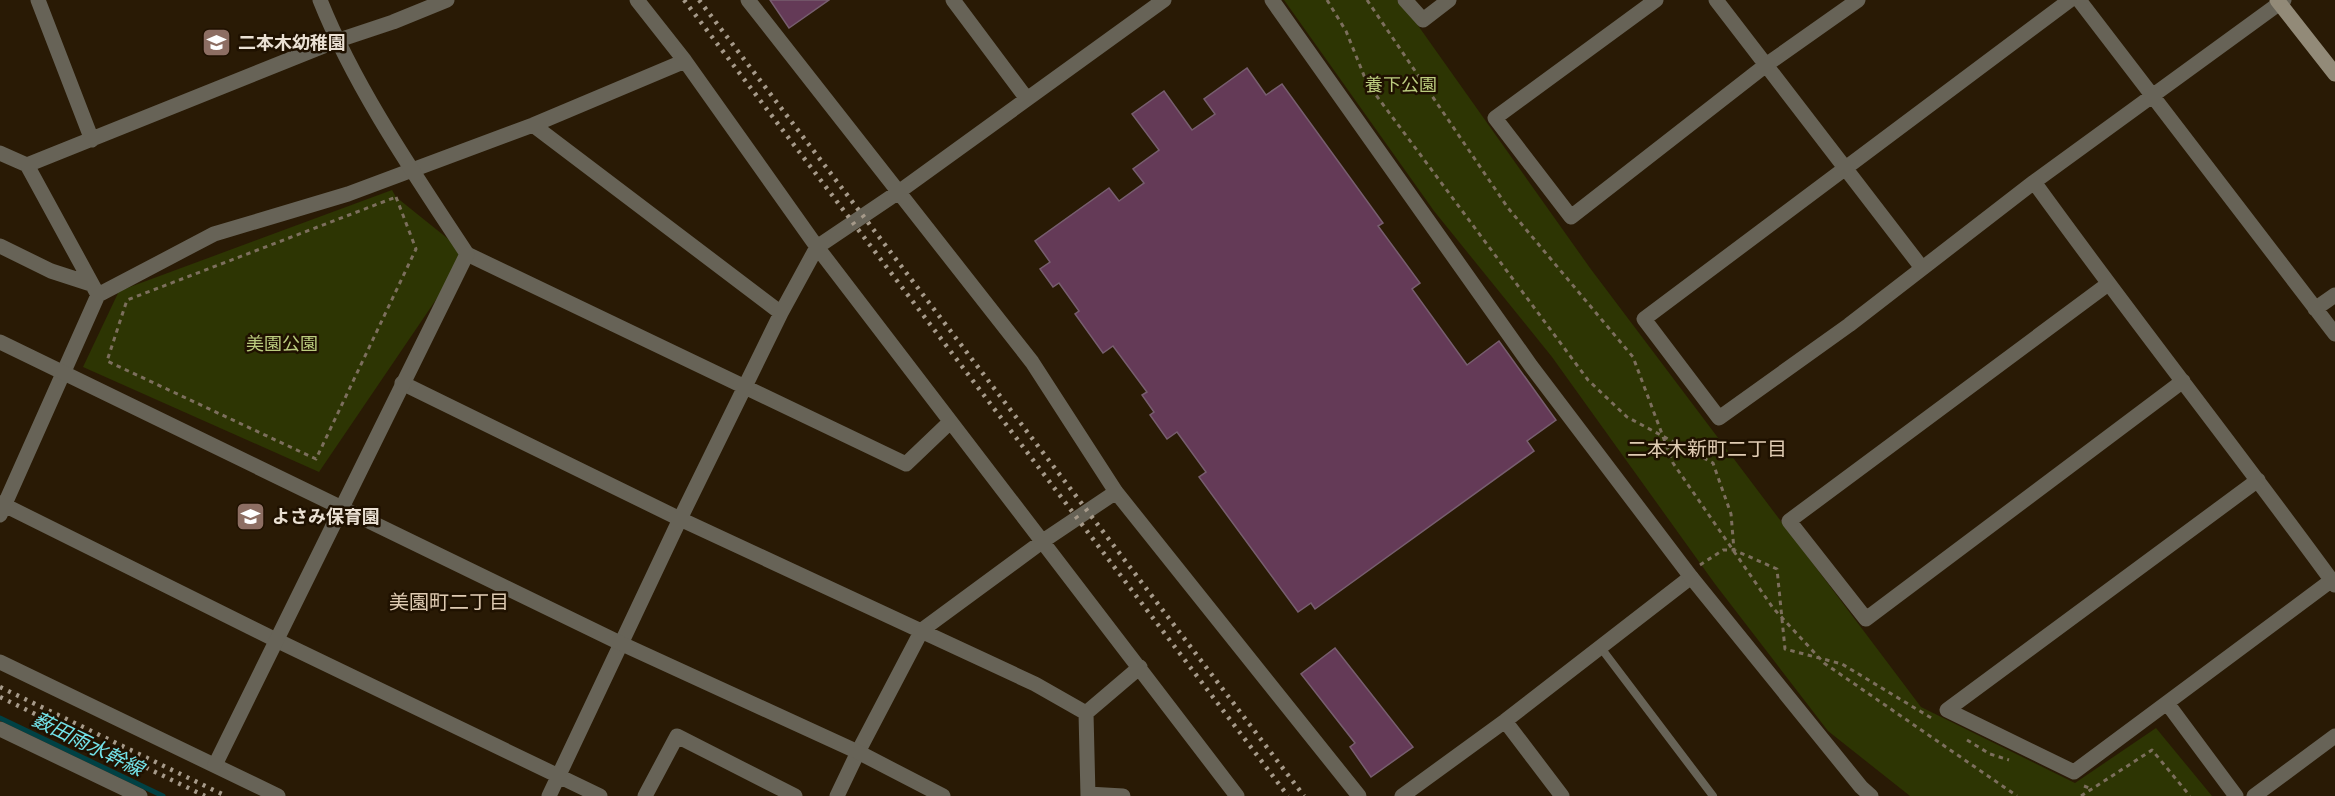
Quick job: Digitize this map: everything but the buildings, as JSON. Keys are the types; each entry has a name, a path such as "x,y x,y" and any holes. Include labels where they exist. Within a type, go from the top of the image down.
{"main road":[{"path":"2280,1 2335,74"}],"street":[{"path":"38,0 92,140"},
{"path":"320,0 336,41 412,170 466,254 906,464 950,422"},
{"path":"27,165 336,41 393,22 447,0"},
{"path":"637,0 684,61 817,248 1237,796"},
{"path":"748,0 1032,362 1116,492 1359,796"},
{"path":"953,0 1027,99"},
{"path":"549,796 620,642 744,388 781,313 817,248 900,191 1164,0"},
{"path":"1272,0 1531,366 1691,577 1861,787 1871,796"},
{"path":"1406,0 1423,20 1449,0"},
{"path":"1656,0 1495,118 1571,217 1766,65 1858,0"},
{"path":"1716,0 1922,268"},
{"path":"2070,0 1644,319 1719,418 1849,325 2034,182 2280,1"},
{"path":"2079,0 2335,334"},
{"path":"600,796 2,508 64,374 95,289 214,234 348,194 533,125 684,61"},
{"path":"533,125 781,313"},
{"path":"0,153 27,165 95,289"},
{"path":"2034,182 2108,284 2258,480 2333,582 2074,772 1947,710 2258,480"},
{"path":"0,246 95,289"},
{"path":"215,765 466,254"},
{"path":"2108,284 1789,521 1866,619 2183,381"},
{"path":"2315,309 2335,295"},
{"path":"0,342 620,642 858,752 943,796"},
{"path":"402,383 680,519 1035,684 1086,713"},
{"path":"837,796 922,630 1042,541 1116,492"},
{"path":"1402,796 1505,721 1691,577"},
{"path":"0,662 278,796"},
{"path":"1086,713 1140,667"},
{"path":"2168,703 2236,796"},
{"path":"1086,713 1088,795 1123,796"},
{"path":"1505,721 1562,796"},
{"path":"0,729 140,796"},
{"path":"645,796 677,736 795,796"},
{"path":"2254,796 2335,736"}],"lane":[{"path":"1601,648 1713,796"}],"path":[{"path":"1327,0 1346,31 1367,83 1588,380 1627,417 1713,463 1731,514 1734,550"},
{"path":"1367,0 1508,208 1633,357 1673,463 1773,608 1819,658 2017,796"},
{"path":"396,197 416,249 316,459 107,361 127,300 396,197"},
{"path":"1701,564 1723,550 1734,550 1777,568 1785,649 1842,664 1941,724"},
{"path":"1960,736 1990,754 2010,761"},
{"path":"2081,796 2152,750 2190,796"},
{"path":"2082,785 2092,789"}],"green space":[{"name":"養下公園","path":"1284,0 1397,0 1412,17 1590,268 1921,707 2075,783 2156,728 2212,796 1910,796 1828,731 1715,584 1552,357 1434,211"},
{"name":"美園公園","path":"392,190 396,197 467,254 319,472 83,367 119,291"}],"waterway":[{"name":"薮田雨水幹線","path":"0,718 163,796"}],"railway":[{"path":"684,0 1288,796"},
{"path":"699,0 1304,796"},
{"path":"0,687 226,796"},
{"path":"0,697 205,796"}],"place":[{"name":"二本木幼稚園","path":"217,42"},
{"name":"よさみ保育園","path":"251,516"}],"district":[{"name":"二本木新町二丁目","path":"1707,449"},
{"name":"美園町二丁目","path":"449,602"}]}
